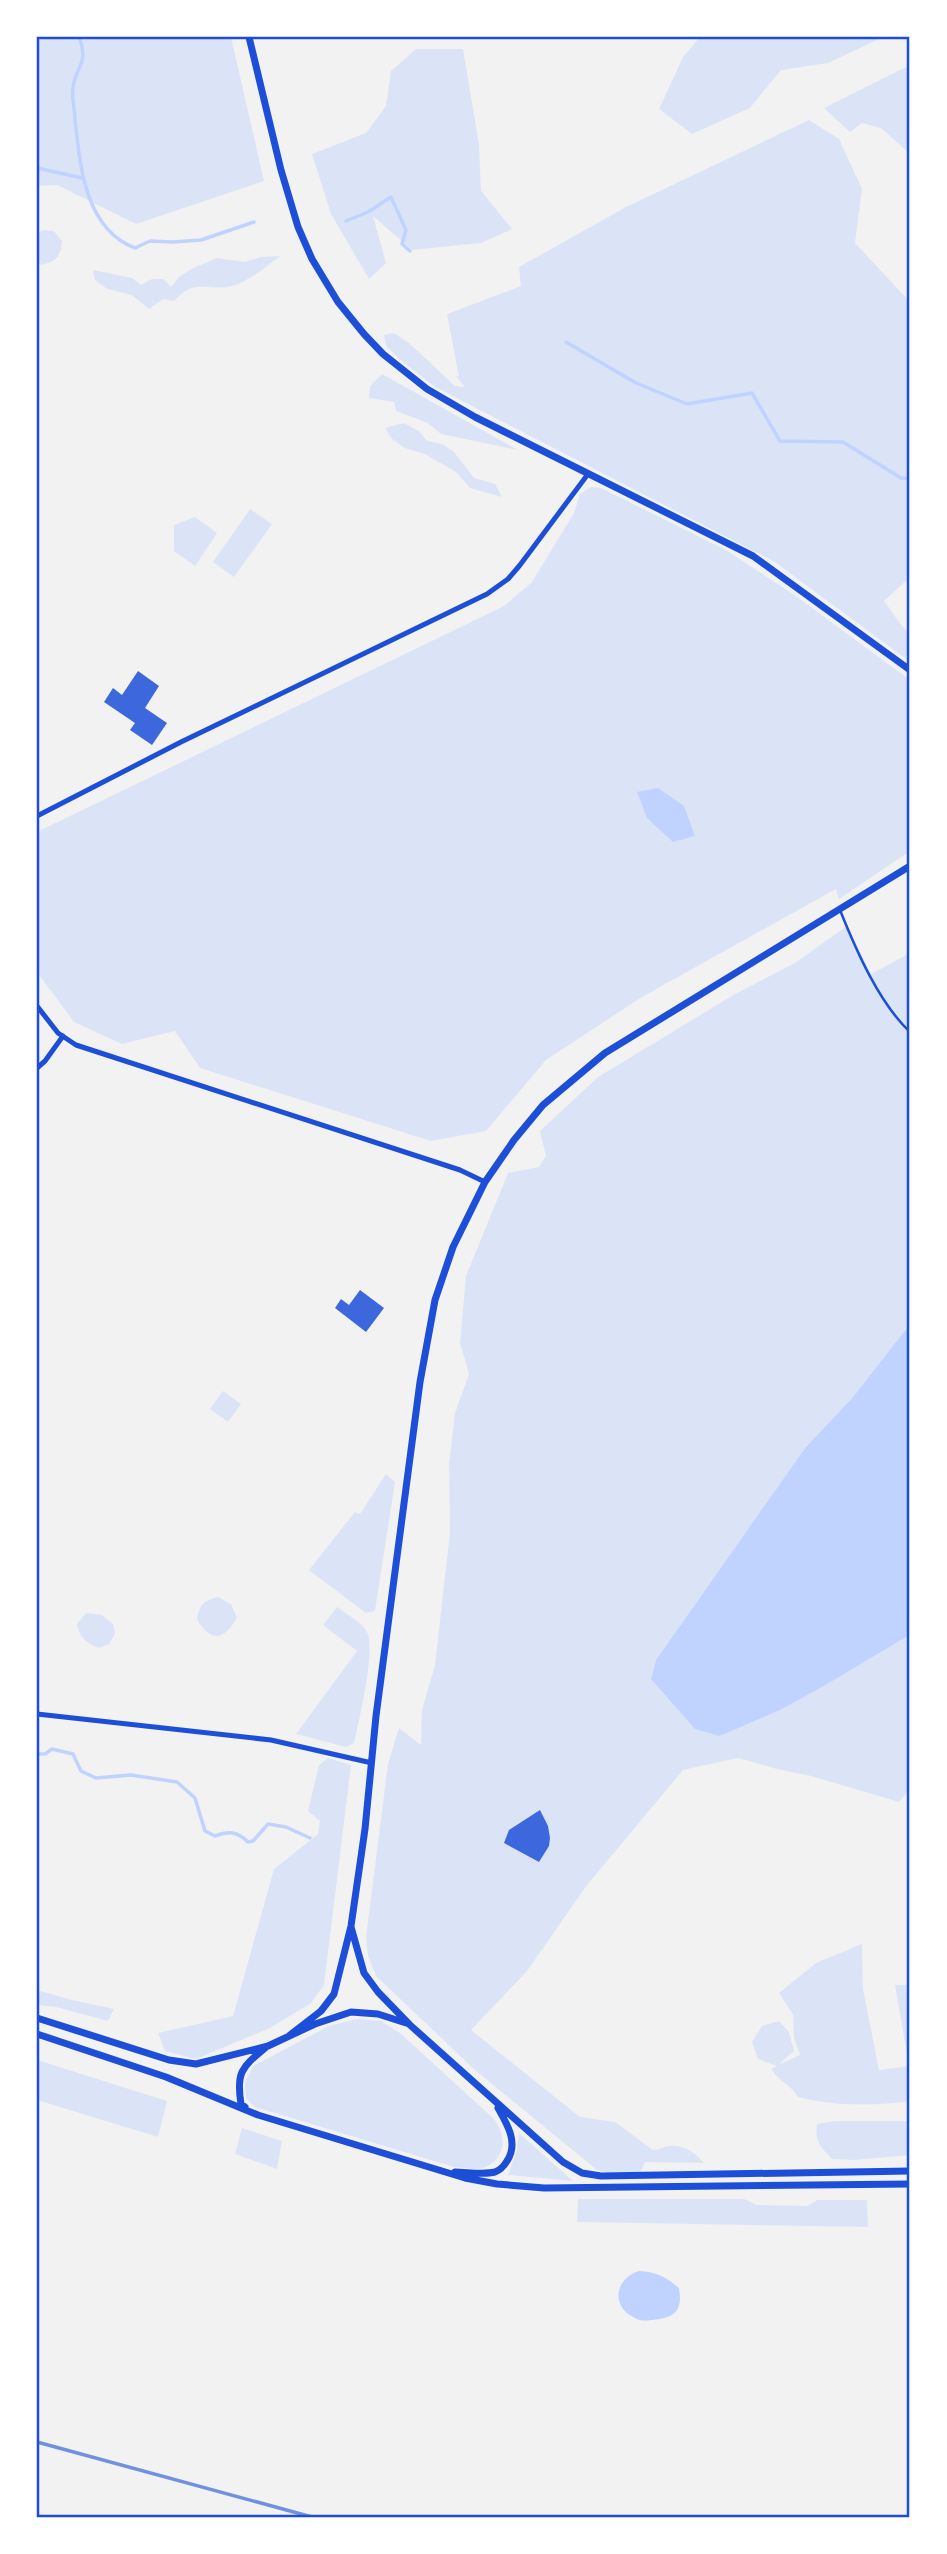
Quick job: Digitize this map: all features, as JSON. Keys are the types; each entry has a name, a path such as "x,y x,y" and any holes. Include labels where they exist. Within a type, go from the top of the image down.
{"street":[{"path":"249,37 281,170 298,227 321,276 355,324 396,366 427,389 475,417 753,556 910,670"},
{"path":"37,816 181,742 487,594 508,579 520,565 588,474"},
{"path":"290,2035 321,2011 334,1994 351,1926 420,1382 435,1300 457,1238 485,1182 513,1140 543,1105 605,1053 910,866"},
{"path":"37,1006 63,1036 76,1045 460,1170 485,1182"},
{"path":"37,1068 63,1036"},
{"path":"37,1714 271,1740 372,1763"},
{"path":"351,1926 364,1973 377,1992 495,2102 563,2162 582,2173 601,2176 719,2176 910,2171"},
{"path":"37,2018 169,2060 195,2064 268,2046 352,2012 378,2014 410,2025"},
{"path":"37,2034 166,2077 258,2115 465,2178 497,2184 544,2189 910,2184"},
{"path":"258,2115 242,2104 238,2082 244,2066 268,2046"},
{"path":"447,2172 493,2173 505,2164 510,2155 512,2137 495,2102"}],"lane":[{"path":"840,910 882,995 895,1017 910,1032"}],"shaded area":[{"path":"37,37 231,37 264,181 136,224 57,185 37,186"},
{"path":"700,37 879,39 828,63 781,70 750,108 692,134 659,109 683,57"},
{"path":"416,49 463,49 479,144 481,191 512,229 481,243 412,250 373,216 386,263 369,279 331,214 312,154 366,133 386,106 391,71"},
{"path":"910,65 910,154 881,128 862,123 850,132 824,108"},
{"path":"809,120 839,139 862,189 855,243 910,302 910,577 884,601 910,633 910,662 775,562 435,387 386,346 384,335 394,333 409,343 455,386 465,387 455,375 459,377 447,314 521,286 519,267 626,207"},
{"path":"43,230 54,231 62,241 57,257 42,265 37,262 37,234"},
{"path":"281,256 238,284 195,287 174,301 163,299 149,309 132,295 107,289 95,280 93,270 132,278 141,285 152,279 163,279 171,287 191,269 217,258 245,262 261,257"},
{"path":"382,374 518,450 441,434 428,423 396,411 394,402 369,398 370,386"},
{"path":"404,423 419,431 427,441 442,444 454,452 474,478 495,484 502,497 470,488 456,472 392,439 385,428"},
{"path":"591,487 601,488 726,550 793,594 910,680 910,851 839,899 836,889 642,997 546,1060 486,1131 431,1141 200,1068 175,1031 122,1044 74,1022 37,972 37,832 504,606 532,582 574,513 580,494"},
{"path":"250,509 272,524 234,577 213,562"},
{"path":"195,517 217,533 195,566 174,551 174,525"},
{"path":"847,926 871,974 910,953 910,1324 853,1397 805,1448 656,1660 651,1679 720,1736 817,1689 910,1635 910,1789 899,1802 738,1758 683,1770 587,1885 527,1971 471,2030 580,2117 615,2122 653,2150 679,2146 704,2163 645,2162 640,2173 612,2174 597,2170 475,2070 376,1976 368,1956 366,1937 388,1764 399,1728 421,1745 422,1710 435,1665 450,1532 449,1463 455,1413 469,1374 460,1343 466,1276 508,1173 539,1167 546,1156 540,1131 598,1077 735,994 795,963"},
{"path":"223,1391 241,1404 228,1422 210,1409"},
{"path":"386,1474 395,1482 375,1611 366,1613 309,1570 355,1512 360,1514"},
{"path":"218,1597 231,1604 237,1618 227,1631 218,1636 208,1632 197,1620 203,1604"},
{"path":"337,1607 361,1625 367,1632 369,1641 366,1686 354,1743 346,1747 296,1734 357,1651 323,1625"},
{"path":"86,1613 102,1615 113,1624 115,1634 109,1644 99,1648 81,1636 77,1624"},
{"path":"328,1758 351,1765 324,1985 311,2003 270,2028 196,2059 165,2051 158,2033 233,2016 274,1869 318,1834 320,1821 308,1811 319,1765"},
{"path":"862,1944 863,1989 879,2070 909,2066 895,1985 910,1985 910,2101 854,2104 798,2097 771,2069 777,2066 758,2059 752,2042 762,2026 779,2021 789,2032 794,2051 778,2065 800,2055 794,2038 793,2015 779,1993 816,1963"},
{"path":"37,1990 114,2009 108,2021 56,2007 37,2005"},
{"path":"357,2019 381,2021 400,2033 494,2119 499,2126 502,2142 494,2162 478,2169 454,2167 255,2107 246,2098 245,2083 253,2066 329,2026"},
{"path":"37,2060 167,2101 158,2137 37,2100"},
{"path":"835,2121 910,2121 910,2155 854,2160 832,2159 819,2143 816,2130 817,2124"},
{"path":"242,2128 282,2141 277,2169 235,2154"},
{"path":"519,2133 573,2181 508,2175 517,2150"},
{"path":"578,2199 744,2199 757,2205 808,2206 817,2200 867,2200 868,2227 577,2222"}],"water":[{"path":"658,788 684,806 695,836 673,842 647,818 637,792"},
{"path":"910,1324 910,1635 782,1709 720,1736 695,1729 651,1679 656,1660 805,1448 853,1397"},
{"path":"639,2271 661,2276 679,2288 679,2305 671,2316 642,2320 622,2308 618,2294 620,2287 624,2280"}],"building":[{"path":"138,671 159,686 145,708 167,723 152,745 130,730 135,723 104,702 113,688 122,695"},
{"path":"360,1290 384,1308 366,1332 335,1308 341,1299 349,1305"},
{"path":"540,1810 548,1826 550,1838 549,1846 539,1862 504,1843 509,1830"}],"waterway":[{"path":"79,37 83,59 72,95 79,156 88,194 105,226 118,239 135,248 150,241 201,240 254,222"},
{"path":"37,168 82,178"},
{"path":"346,221 368,212 391,197 406,230 402,244 410,251"},
{"path":"566,342 636,383 687,404 752,393 780,441 843,442 901,478 910,479"},
{"path":"37,1754 45,1754 52,1749 73,1754 81,1771 96,1778 131,1775 177,1782 195,1798 205,1831 215,1836 233,1833 248,1842 253,1841 268,1824 286,1827 310,1838"}],"railway":[{"path":"37,2442 312,2517"}]}
